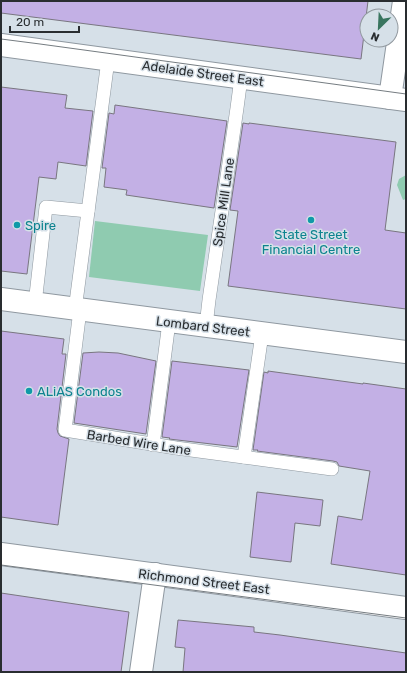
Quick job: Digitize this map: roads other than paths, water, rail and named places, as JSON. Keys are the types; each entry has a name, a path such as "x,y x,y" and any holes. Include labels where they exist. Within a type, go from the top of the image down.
{"main road":[{"path":"398,99 404,1"},
{"name":"Adelaide Street East","path":"1,46 398,99"},
{"name":"Lombard Street","path":"1,299 406,352"},
{"name":"Richmond Street East","path":"1,554 406,608"},
{"path":"141,672 155,574"}],"lane":[{"path":"77,310 88,211 108,60"},
{"name":"Spice Mill Lane","path":"206,326 240,78"},
{"path":"35,304 46,207 88,211"},
{"name":"Barbed Wire Lane","path":"77,310 65,430 152,445 332,468"},
{"path":"152,445 169,322"},
{"path":"244,457 262,334"}],"tram line":[{"path":"1,39 406,94"},
{"path":"1,565 406,618"}],"place":[{"name":"State Street Financial Centre","path":"311,220"},
{"name":"Spire","path":"17,225"},
{"name":"ALiAS Condos","path":"29,391"}]}
